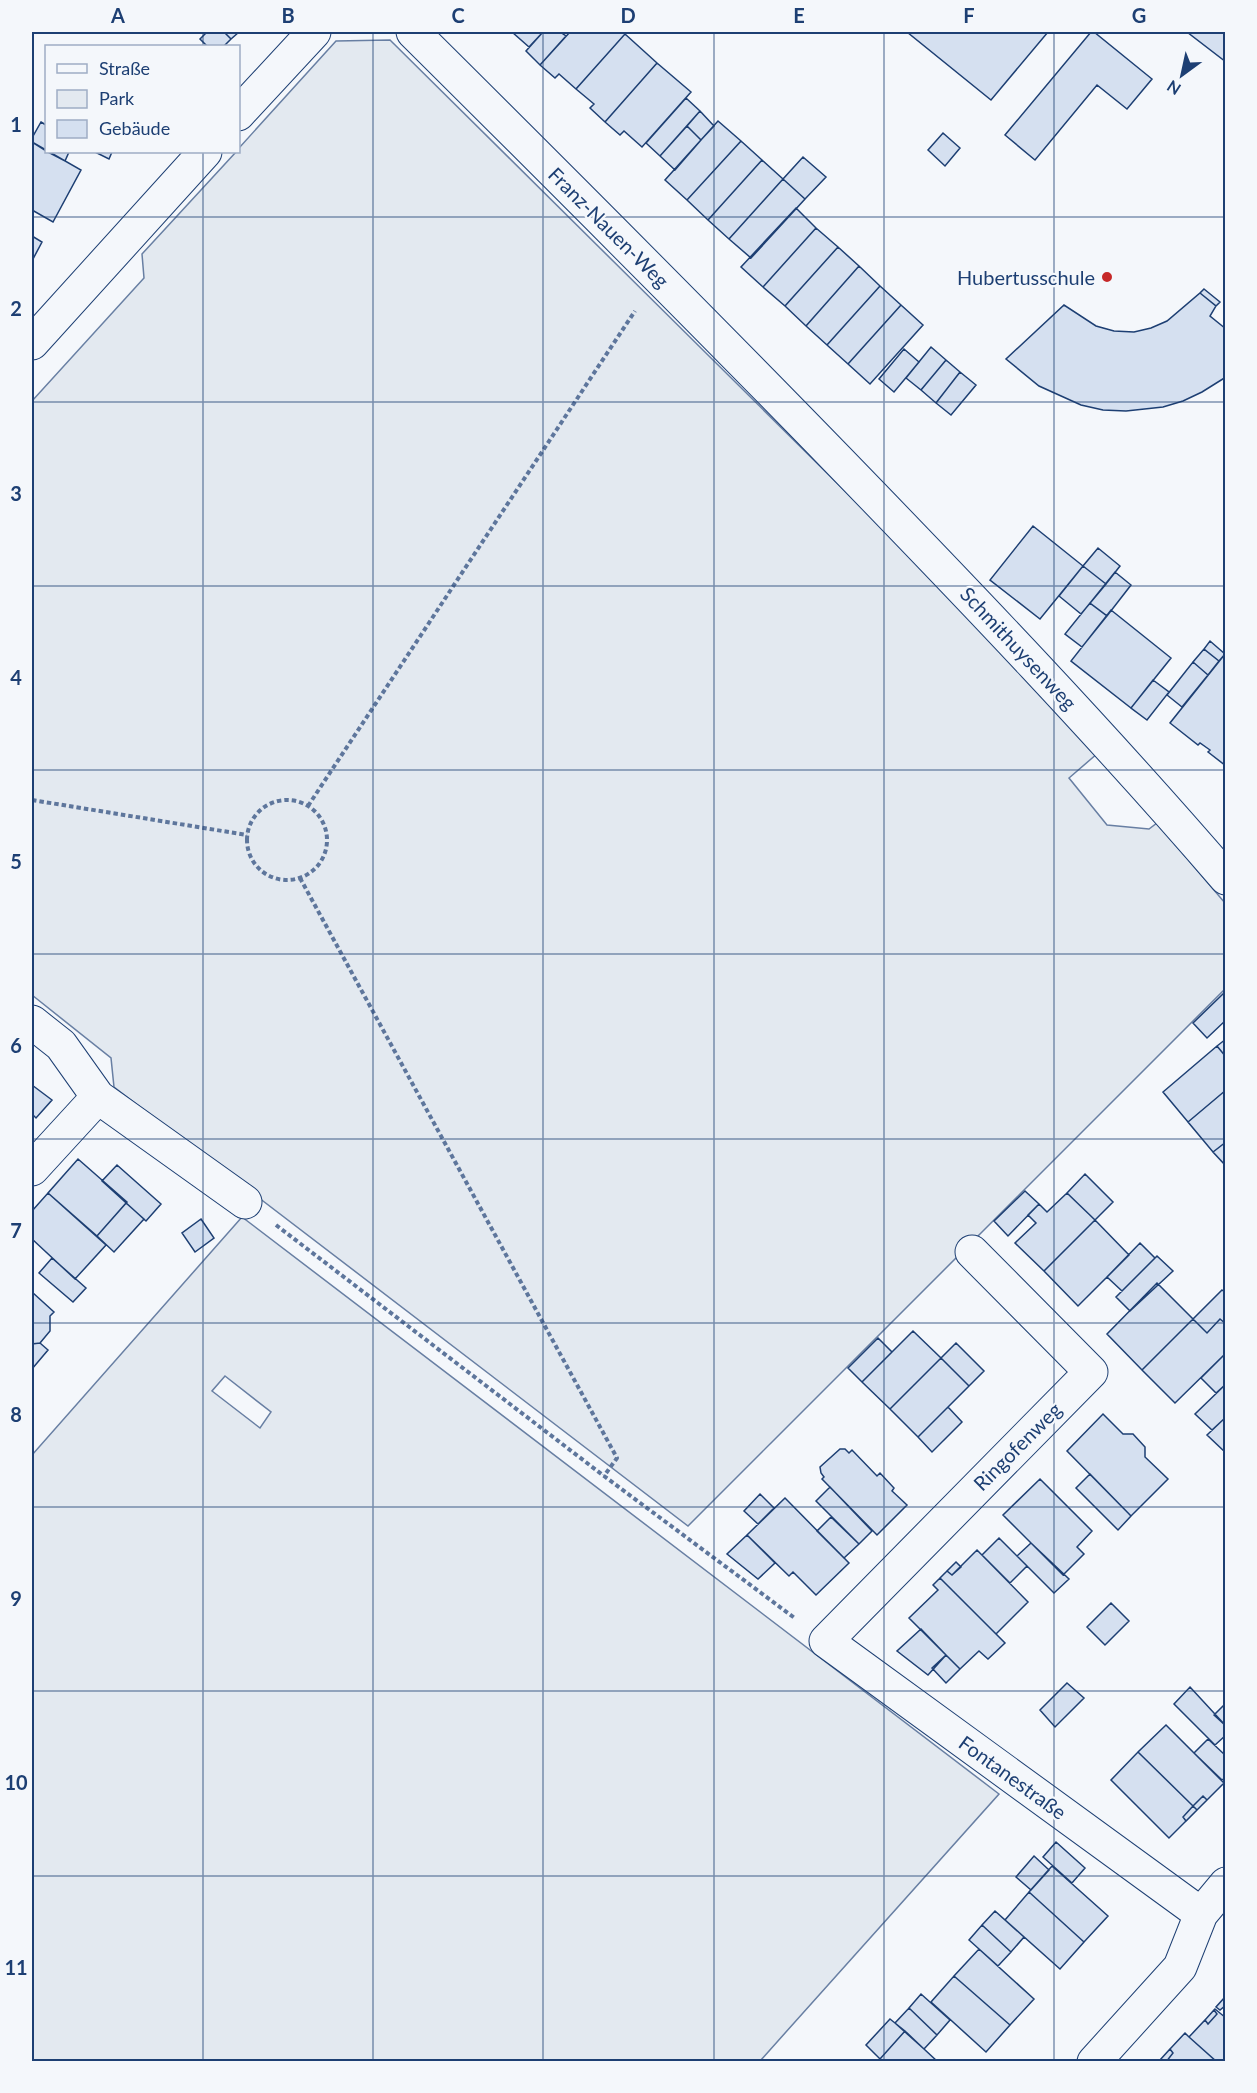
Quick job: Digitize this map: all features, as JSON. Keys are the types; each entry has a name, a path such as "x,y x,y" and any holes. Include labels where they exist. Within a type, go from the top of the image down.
{"street":[{"path":"240,112 314,32"},
{"name":"Franz-Nauen-Weg","path":"413,32 804,425"},
{"path":"32,343 204,153"},
{"name":"Schmithuysenweg","path":"804,425 1044,674 1226,878"},
{"path":"32,1022 61,1045 98,1097 245,1202"},
{"path":"32,1168 98,1097"},
{"name":"Ringofenweg","path":"826,1641 1091,1372 972,1252"},
{"name":"Fontanestraße","path":"826,1641 1201,1914"},
{"path":"1094,2061 1180,1967 1201,1914 1226,1884"}],"path":[{"path":"308,806 658,276"},
{"path":"32,800 247,835"},
{"path":"282,800 296,801 308,806 318,814 324,826 326,844 320,862 311,872 300,878 286,880 273,877 261,870 253,860 248,848 247,835 250,822 258,811 270,803 282,800"},
{"path":"300,878 617,1458 604,1476"},
{"path":"245,1202 604,1476 826,1641"}],"green space":[{"path":"390,40 1041,685 1098,753 1069,778 1107,825 1149,829 1157,823 1225,903 1225,989 688,1526 114,1087 111,1058 32,995 32,401 144,278 142,254 235,153 240,153 240,147 336,41"},
{"path":"242,1217 999,1794 760,2061 32,2062 32,1455","holes":["225,1376 271,1412 260,1428 212,1391"]}],"building":[{"path":"207,32 224,32 231,39 225,45 206,45 200,39"},
{"path":"224,32 239,32 231,39"},
{"path":"512,32 543,32 529,47"},
{"path":"543,32 560,32 566,36 540,65 526,51"},
{"path":"570,32 622,32 625,34 576,89 559,74 555,78 540,65"},
{"path":"907,32 1048,32 991,100"},
{"path":"1091,32 1094,32 1152,79 1127,109 1097,85 1035,160 1005,135"},
{"path":"1187,32 1226,32 1226,62"},
{"path":"625,34 657,63 605,122 590,108 594,104 576,89"},
{"path":"657,63 691,92 642,147 624,131 620,135 605,122"},
{"path":"686,98 700,111 660,156 646,143"},
{"path":"700,111 714,126 701,140 687,126"},
{"path":"718,121 741,141 687,200 665,180"},
{"path":"41,122 45,124 45,150 32,142"},
{"path":"687,126 701,140 675,170 660,156"},
{"path":"943,133 960,148 945,166 928,150"},
{"path":"741,141 762,160 708,220 687,200"},
{"path":"32,142 45,149 45,153 51,153 81,170 53,222 32,210"},
{"path":"50,153 69,153 65,161"},
{"path":"97,153 112,153 109,159"},
{"path":"803,157 826,177 805,199 783,179"},
{"path":"762,160 783,179 729,239 708,220"},
{"path":"783,179 805,199 751,258 729,239"},
{"path":"796,208 816,228 763,287 741,267"},
{"path":"816,228 838,247 785,306 763,287"},
{"path":"32,236 42,242 33,259 32,258"},
{"path":"838,247 859,266 806,326 785,306"},
{"path":"859,266 880,286 827,345 806,326"},
{"path":"880,286 901,305 848,364 827,345"},
{"path":"1204,289 1220,302 1216,306 1200,293"},
{"path":"1200,293 1216,306 1210,316 1226,329 1226,377 1183,401 1163,407 1126,411 1103,410 1081,405 1039,386 1006,359 1064,305 1096,326 1114,331 1134,332 1167,321"},
{"path":"901,305 923,325 870,384 848,364"},
{"path":"931,347 946,360 921,390 906,378"},
{"path":"904,349 919,362 894,392 879,379"},
{"path":"946,360 960,372 936,403 921,390"},
{"path":"960,372 976,385 951,415 936,403"},
{"path":"1033,526 1083,566 1040,619 990,580"},
{"path":"1098,548 1120,566 1106,584 1083,566"},
{"path":"1083,566 1106,584 1081,614 1059,596"},
{"path":"1115,572 1131,585 1107,616 1090,603"},
{"path":"1090,603 1107,616 1082,647 1065,634"},
{"path":"1111,610 1171,658 1131,708 1071,661"},
{"path":"1210,641 1225,654 1219,661 1204,649"},
{"path":"1204,649 1219,661 1208,675 1193,662"},
{"path":"1225,654 1226,766 1208,752 1210,750 1200,743 1198,745 1170,723"},
{"path":"1193,662 1208,675 1182,707 1167,695"},
{"path":"1153,680 1169,692 1147,720 1131,708"},
{"path":"1226,991 1226,1020 1207,1038 1193,1023"},
{"path":"1226,1039 1226,1057 1217,1046"},
{"path":"1217,1046 1226,1057 1226,1090 1188,1122 1163,1092"},
{"path":"32,1085 52,1100 36,1118 32,1114"},
{"path":"1226,1090 1226,1142 1213,1152 1188,1122"},
{"path":"1226,1142 1226,1166 1213,1152"},
{"path":"78,1159 127,1202 97,1236 48,1193"},
{"path":"117,1165 161,1204 146,1221 102,1181"},
{"path":"1085,1174 1113,1202 1095,1220 1067,1193"},
{"path":"1025,1191 1039,1204 1008,1236 994,1221"},
{"path":"48,1193 106,1245 75,1279 32,1239 32,1211"},
{"path":"1067,1193 1095,1220 1044,1271 1015,1243 1036,1223 1028,1215 1039,1204 1047,1212"},
{"path":"126,1203 144,1219 114,1252 97,1236"},
{"path":"201,1219 214,1238 195,1252 182,1233"},
{"path":"1095,1220 1129,1255 1078,1306 1044,1271"},
{"path":"1140,1243 1155,1258 1122,1291 1107,1277"},
{"path":"1157,1256 1173,1271 1130,1311 1116,1297"},
{"path":"52,1258 86,1288 73,1302 39,1273"},
{"path":"1157,1283 1193,1319 1142,1370 1107,1334"},
{"path":"1222,1290 1226,1293 1226,1324 1220,1319 1207,1333 1193,1319"},
{"path":"32,1292 54,1312 50,1316 50,1331 40,1343 32,1344"},
{"path":"1193,1319 1207,1333 1220,1319 1226,1324 1226,1353 1175,1403 1142,1370"},
{"path":"913,1331 941,1358 890,1409 862,1382"},
{"path":"878,1338 892,1352 862,1382 848,1368"},
{"path":"40,1343 48,1350 32,1369 32,1344"},
{"path":"956,1343 984,1371 969,1386 941,1358"},
{"path":"1226,1353 1226,1384 1216,1393 1201,1378"},
{"path":"941,1358 969,1386 918,1437 890,1409"},
{"path":"1226,1384 1226,1417 1212,1430 1195,1414"},
{"path":"948,1407 962,1422 932,1452 918,1437"},
{"path":"1103,1414 1123,1434 1133,1434 1145,1447 1145,1457 1168,1479 1131,1516 1067,1451"},
{"path":"1226,1417 1226,1453 1207,1435"},
{"path":"840,1449 845,1449 849,1453 852,1450 877,1476 880,1473 894,1488 892,1491 907,1505 877,1535 822,1479 824,1477 820,1467"},
{"path":"1090,1474 1131,1516 1118,1530 1076,1488"},
{"path":"1040,1479 1092,1531 1077,1547 1084,1554 1063,1575 1003,1515"},
{"path":"830,1487 872,1531 859,1544 816,1501"},
{"path":"760,1494 774,1508 758,1524 744,1511"},
{"path":"785,1498 849,1563 816,1595 793,1572 789,1576 747,1535"},
{"path":"831,1517 859,1544 844,1558 817,1531"},
{"path":"747,1535 775,1563 758,1579 727,1554"},
{"path":"999,1538 1027,1566 1010,1583 982,1555"},
{"path":"1031,1543 1069,1579 1054,1593 1017,1556"},
{"path":"977,1550 1028,1602 996,1634 940,1578 947,1571 952,1575"},
{"path":"956,1562 961,1567 952,1575 947,1571"},
{"path":"940,1578 1005,1643 988,1659 979,1651 960,1669 909,1618 938,1590 933,1585"},
{"path":"1111,1603 1129,1621 1105,1645 1087,1627"},
{"path":"921,1629 946,1655 928,1675 897,1651"},
{"path":"946,1655 960,1669 946,1683 932,1668"},
{"path":"1067,1683 1084,1698 1055,1727 1040,1710"},
{"path":"1190,1687 1226,1726 1226,1735 1215,1745 1174,1704"},
{"path":"1226,1703 1226,1726 1214,1715"},
{"path":"1166,1725 1224,1783 1207,1800 1203,1796 1193,1806 1138,1752"},
{"path":"1208,1739 1226,1756 1226,1777 1222,1780 1194,1753"},
{"path":"1138,1752 1193,1806 1183,1817 1186,1821 1169,1838 1111,1780"},
{"path":"1203,1796 1207,1800 1197,1810 1193,1806"},
{"path":"1193,1806 1197,1810 1186,1821 1183,1817"},
{"path":"1056,1842 1085,1868 1072,1883 1043,1857"},
{"path":"1034,1856 1049,1870 1031,1890 1016,1877"},
{"path":"1052,1866 1108,1916 1084,1942 1029,1892"},
{"path":"1029,1892 1084,1942 1060,1969 1005,1920"},
{"path":"995,1911 1024,1937 1011,1952 982,1925"},
{"path":"982,1925 1011,1952 998,1966 969,1940"},
{"path":"979,1949 1034,1999 1010,2025 954,1976"},
{"path":"954,1976 1010,2025 986,2052 931,2002"},
{"path":"921,1994 950,2020 937,2035 909,2008"},
{"path":"1225,1997 1226,2005 1220,2010 1216,2007"},
{"path":"909,2008 937,2035 924,2049 895,2023"},
{"path":"1215,2009 1226,2018 1226,2062 1217,2062 1189,2037 1205,2020 1208,2024 1217,2014"},
{"path":"1214,2010 1217,2014 1208,2024 1205,2020"},
{"path":"890,2019 905,2031 880,2059 866,2045"},
{"path":"905,2031 938,2062 883,2062 880,2059"},
{"path":"1185,2033 1217,2062 1166,2062 1173,2053 1170,2049"},
{"path":"1170,2049 1173,2053 1166,2062 1162,2062 1160,2060"}],"place":[{"name":"Hubertusschule","path":"1107,277"}]}
